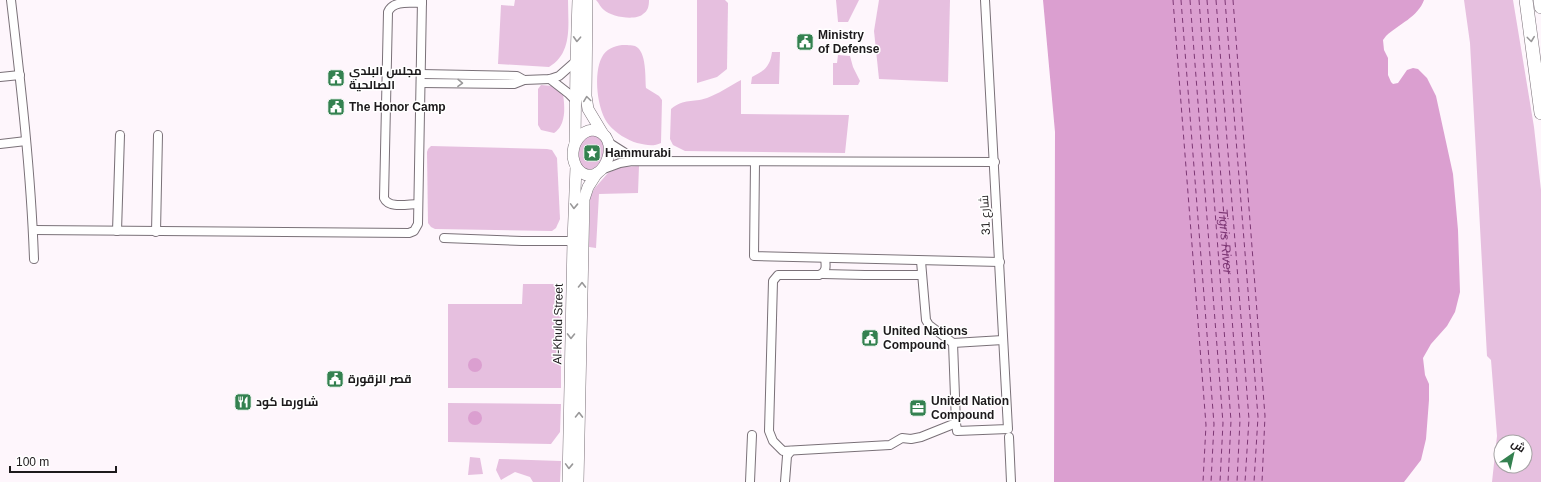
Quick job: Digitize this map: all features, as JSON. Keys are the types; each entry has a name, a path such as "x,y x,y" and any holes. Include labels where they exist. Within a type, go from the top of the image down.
{"main road":[{"path":"1526,0 1541,112"},
{"path":"1540,0 1541,7"},
{"path":"582,5 586,96 588,108 605,138 609,156 606,164 599,172 587,175 582,173 576,167 573,154 575,143 576,61 582,5"},
{"path":"575,143 581,134 588,130 596,130 605,138"},
{"name":"Al-Khuld Street","path":"568,482 572,241 576,167"},
{"name":"Al-Khuld Street","path":"578,482 584,199 588,187 599,172"}],"street":[{"path":"11,0 26,141 34,259"},
{"name":"شارع 31","path":"985,0 995,162 1011,482"},
{"path":"33,230 409,233 414,231 417,226 418,204 422,2 396,3 391,6 388,12 384,198 386,202 391,204 418,204"},
{"path":"421,83 514,84 524,80 550,79 559,76 576,61"},
{"path":"421,74 517,76 524,80"},
{"path":"0,78 20,75"},
{"path":"550,79 576,101"},
{"path":"117,231 120,135"},
{"path":"156,232 158,135"},
{"path":"605,138 630,156 646,161"},
{"path":"0,144 26,141"},
{"path":"599,172 627,161 755,162 877,160 995,162"},
{"path":"755,162 754,256 1000,262"},
{"path":"444,238 572,241"},
{"path":"823,274 826,270 825,258"},
{"path":"921,261 926,320 929,325 953,343 1003,340"},
{"path":"922,275 778,275 773,281 770,431 773,441 783,451 791,451 890,445 902,438 911,439 921,437 956,423"},
{"path":"953,343 957,431 1009,433"},
{"path":"750,482 752,436"},
{"path":"785,482 787,456 791,451"}],"shaded area":[{"path":"515,0 568,0 568,37 566,46 557,61 549,67 498,64 501,5 514,6"},
{"path":"596,0 649,0 649,4 645,13 640,16 629,18 612,15 602,8"},
{"path":"697,0 725,0 728,3 727,69 717,77 697,83"},
{"path":"836,0 859,0 848,22 838,22"},
{"path":"879,0 950,0 948,82 879,79 874,31"},
{"path":"1464,0 1513,0 1534,127 1541,190 1541,482 1492,482 1493,473 1533,474 1533,434 1497,434 1491,360 1487,356 1470,43"},
{"path":"622,45 635,46 642,53 646,88 659,96 662,100 661,143 652,145 633,142 615,131 605,119 599,102 597,82 599,64 602,57 608,50"},
{"path":"772,52 780,52 779,84 751,84 752,77 760,73 768,65"},
{"path":"838,55 850,56 853,67 860,81 858,85 833,85 833,63 837,63"},
{"path":"741,80 741,114 849,115 845,153 685,151 673,145 670,139 671,109 680,103 711,96"},
{"path":"541,85 553,86 563,94 563,121 558,130 554,133 541,130 538,125 538,89"},
{"path":"595,134 603,141 604,160 592,171 580,167 577,150 585,137"},
{"path":"431,146 552,150 557,158 560,219 556,228 552,231 435,229 431,227 428,223 427,152"},
{"path":"639,166 638,193 599,194 596,248 589,247 590,198 594,189 608,173 620,167"},
{"path":"523,284 561,284 561,388 448,388 448,304 522,304"},
{"path":"448,403 561,404 560,432 551,444 448,442"},
{"path":"470,457 480,458 483,474 468,475"},
{"path":"499,459 561,461 560,482 533,482 530,477 515,472 501,480 496,470"}],"water":[{"name":"Tigris River","path":"1043,0 1424,0 1413,16 1386,36 1383,40 1384,50 1388,58 1388,75 1393,84 1398,83 1407,70 1413,68 1418,69 1427,78 1436,96 1453,174 1458,230 1460,292 1455,312 1447,326 1431,344 1423,358 1425,375 1429,384 1426,439 1421,460 1404,482 1054,482 1055,132"},
{"path":"475,358 480,360 482,365 480,370 475,372 470,370 468,365 470,360"},
{"path":"475,411 480,413 482,418 480,423 475,425 470,423 468,418 470,413"}],"ferry route":[{"path":"1173,0 1206,425 1203,482"},
{"path":"1181,0 1214,424 1211,482"},
{"path":"1190,0 1223,423 1220,482"},
{"path":"1199,0 1231,421 1228,482"},
{"path":"1207,0 1240,420 1237,482"},
{"path":"1216,0 1249,419 1245,482"},
{"path":"1225,0 1258,417 1254,482"},
{"path":"1233,0 1265,416 1262,482"}],"place":[{"name":"Ministry of Defense","path":"805,42"},
{"name":"مجلس البلدي الصالحية","path":"336,78"},
{"name":"The Honor Camp","path":"336,107"},
{"name":"Hammurabi","path":"592,153"},
{"name":"United Nations Compound","path":"870,338"},
{"name":"قصر الزقورة","path":"335,379"},
{"name":"شاورما كود","path":"243,402"},
{"name":"United Nation Compound","path":"918,408"}]}
